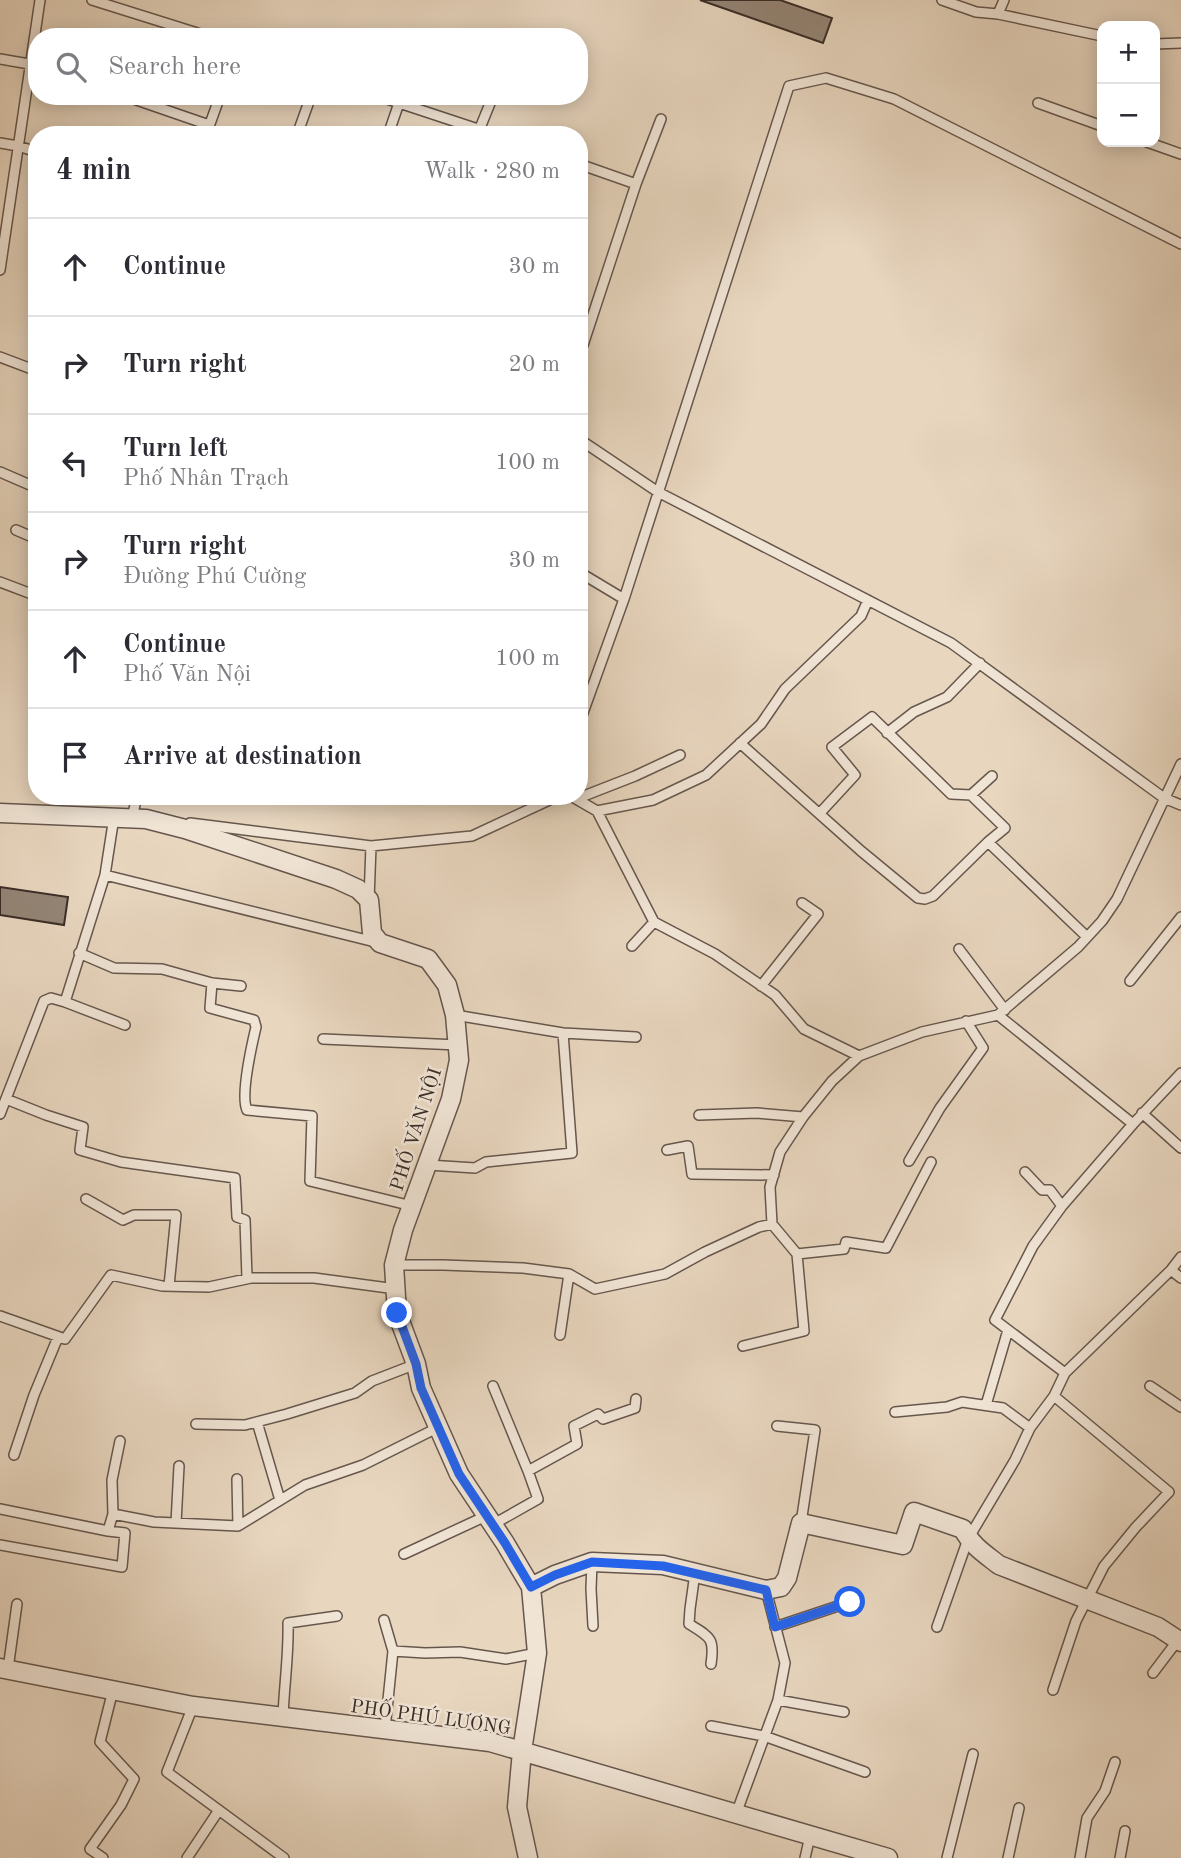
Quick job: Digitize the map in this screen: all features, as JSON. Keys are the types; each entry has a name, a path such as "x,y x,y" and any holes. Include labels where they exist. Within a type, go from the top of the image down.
{"street":[{"path":"0,813 131,818 185,829 336,878 358,889 369,900 372,933 380,943"},
{"name":"PHỐ VĂN NỘI","path":"380,943 428,959 447,985 455,1015 459,1060 451,1099 403,1230 394,1265 397,1313 416,1364 421,1388 459,1474 531,1587"},
{"path":"528,1858 517,1807 522,1751 537,1653 531,1587 592,1562 663,1566 766,1590 781,1587 787,1578 801,1523 903,1545 914,1512 963,1529 968,1539 999,1565 1088,1598 1157,1627 1180,1641"},
{"name":"PHỐ PHÚ LƯƠNG","path":"4,1669 193,1706 490,1742 888,1858"}],"lane":[{"path":"37,28 40,0"},
{"path":"92,0 181,28"},
{"path":"942,0 976,12 998,14 1097,35"},
{"path":"998,14 1004,0"},
{"path":"1160,44 1181,43"},
{"path":"0,59 28,64"},
{"path":"588,686 624,599 789,86 826,78 894,99 1181,243"},
{"path":"0,270 28,95"},
{"path":"1038,103 1097,124"},
{"path":"147,105 198,126"},
{"path":"209,126 217,105"},
{"path":"300,126 308,105"},
{"path":"391,126 398,105"},
{"path":"405,105 462,126"},
{"path":"481,126 490,105"},
{"path":"588,330 636,184 662,119"},
{"path":"0,143 28,149"},
{"path":"1160,147 1181,154"},
{"path":"588,167 636,184"},
{"path":"0,357 28,368"},
{"path":"588,445 658,492 951,643 1164,798 1181,805"},
{"path":"0,472 28,484"},
{"path":"16,530 28,535"},
{"path":"588,577 624,599"},
{"path":"0,582 28,593"},
{"path":"597,811 653,800 706,775 761,724 785,689 861,616 868,600"},
{"path":"887,733 914,712 947,697 980,663"},
{"path":"820,813 855,775 832,747 872,717 951,794 971,794 992,776"},
{"path":"740,743 918,898 933,897 1005,828 971,794"},
{"path":"588,793 635,776 680,755"},
{"path":"743,1346 804,1331 797,1254 772,1224 770,1187 780,1152 803,1117 832,1081 859,1056 922,1032 1002,1013 1078,947 1118,899 1181,764"},
{"path":"65,1002 105,875 135,805"},
{"path":"131,818 371,846 472,836 539,805"},
{"path":"586,805 597,811 654,922 715,954 775,995 804,1029 859,1056"},
{"path":"988,842 1087,937"},
{"path":"369,900 371,846"},
{"path":"105,875 380,943"},
{"path":"761,986 818,915 802,903"},
{"path":"1130,981 1181,917"},
{"path":"632,946 654,922"},
{"path":"959,949 1002,1013 1133,1124"},
{"path":"79,953 114,968 162,969 212,983 241,986"},
{"path":"212,983 210,1008 254,1020 256,1027 246,1081 247,1110 312,1116 310,1181 412,1206"},
{"path":"0,1114 44,1001 51,998 65,1002 125,1025"},
{"path":"455,1015 563,1032 636,1037"},
{"path":"909,1161 940,1108 983,1048 965,1021"},
{"path":"428,1165 475,1168 486,1163 572,1153 563,1032"},
{"path":"323,1039 458,1045"},
{"path":"1065,1373 995,1320 1032,1246 1062,1206 1142,1113 1181,1073"},
{"path":"6,1099 83,1127 80,1150 121,1163 235,1178 236,1217 245,1220 247,1279"},
{"path":"699,1115 757,1113 803,1117"},
{"path":"1142,1113 1181,1148"},
{"path":"667,1150 688,1146 692,1174 774,1175"},
{"path":"797,1254 844,1249 846,1242 886,1248 931,1163"},
{"path":"1025,1172 1042,1190 1050,1190 1062,1206"},
{"path":"86,1199 123,1220 134,1214 176,1214 169,1286"},
{"path":"394,1265 510,1267 569,1274 595,1289 665,1274 705,1252 759,1227 772,1224"},
{"path":"937,1627 968,1539 1015,1460 1030,1428 1054,1396 1065,1373 1171,1270 1181,1257"},
{"path":"1171,1270 1181,1278"},
{"path":"560,1335 569,1274"},
{"path":"0,1316 65,1339 111,1275 162,1286 209,1287 247,1279 314,1278 396,1289"},
{"path":"986,1405 1008,1330"},
{"path":"14,1455 34,1395 58,1337"},
{"path":"196,1424 245,1425 257,1422 355,1394 372,1381 416,1364"},
{"path":"1150,1385 1181,1406"},
{"path":"404,1554 538,1499 493,1386"},
{"path":"1053,1690 1076,1621 1104,1566 1169,1492 1054,1396"},
{"path":"528,1471 577,1444 574,1426 597,1414 603,1419 635,1408 636,1399"},
{"path":"895,1412 947,1407 962,1402 1003,1408 1030,1428"},
{"path":"257,1422 280,1500"},
{"path":"777,1426 815,1430 801,1523"},
{"path":"113,1514 154,1522 238,1527 304,1485 363,1465 439,1427"},
{"path":"108,1531 113,1514 112,1480 120,1441"},
{"path":"176,1523 179,1466"},
{"path":"237,1479 238,1527"},
{"path":"0,1509 125,1533 122,1567 0,1545"},
{"path":"592,1562 593,1626"},
{"path":"695,1573 689,1624 709,1636 714,1647 711,1664"},
{"path":"736,1814 778,1699 785,1663 766,1590"},
{"path":"775,1627 850,1602"},
{"path":"4,1669 17,1604"},
{"path":"283,1717 289,1644 288,1623 337,1616"},
{"path":"384,1620 393,1651 385,1729"},
{"path":"1153,1673 1180,1641"},
{"path":"393,1651 460,1652 506,1659 537,1653"},
{"path":"103,1858 90,1849 121,1805 134,1779 100,1742 113,1690"},
{"path":"778,1699 845,1712"},
{"path":"193,1706 167,1772 284,1858"},
{"path":"711,1726 764,1736 865,1772"},
{"path":"947,1858 973,1754"},
{"path":"1080,1858 1087,1818 1105,1791 1115,1762"},
{"path":"1009,1858 1019,1808"},
{"path":"187,1858 219,1810"},
{"path":"1120,1858 1125,1831"},
{"path":"805,1858 810,1836"}],"building":[{"path":"700,0 780,0 832,18 823,43"},
{"path":"0,887 68,897 64,925 0,915"}],"route":[{"path":"397,1313 416,1364 421,1388 459,1474 531,1587 592,1562 663,1566 766,1590 775,1627 850,1602"}]}
